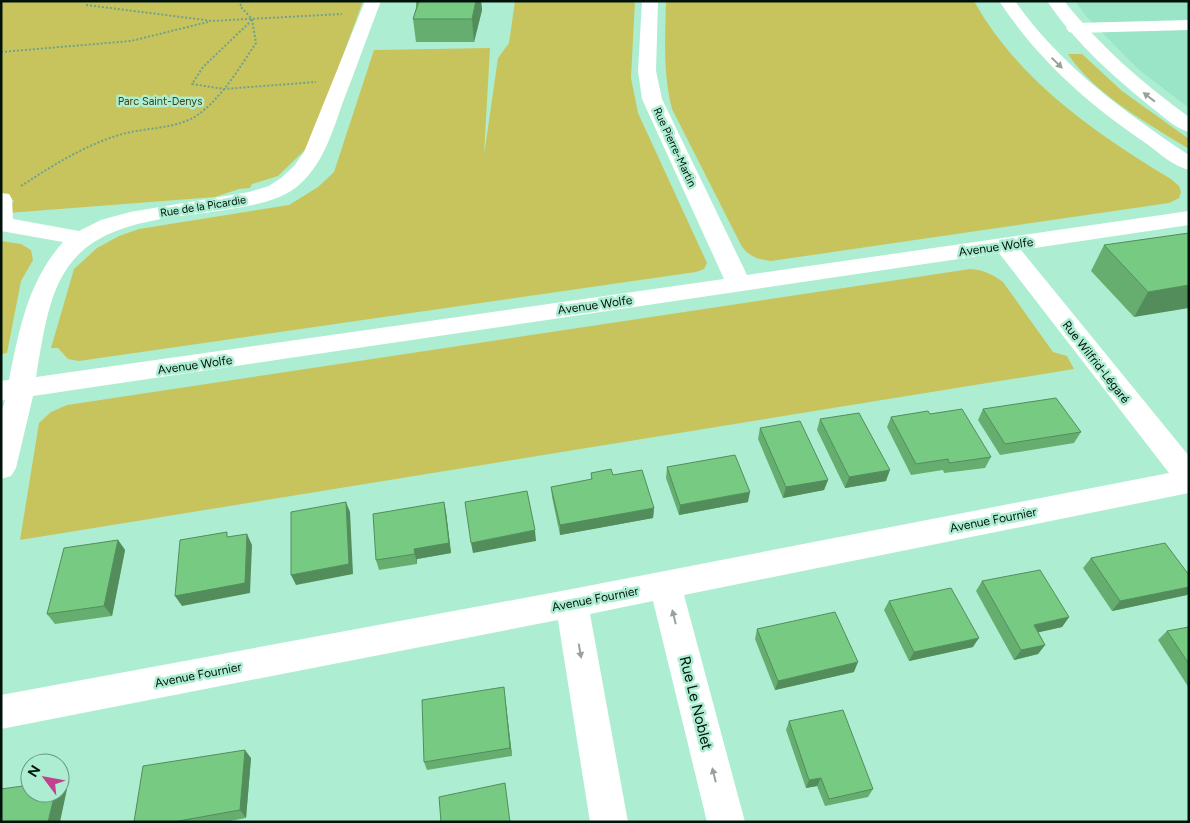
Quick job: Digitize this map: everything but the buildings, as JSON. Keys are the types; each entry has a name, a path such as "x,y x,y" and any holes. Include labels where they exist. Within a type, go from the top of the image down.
{"street":[{"name":"Rue Pierre-Martin","path":"650,1 647,71 652,99 739,284"},
{"path":"1007,1 1024,27 1051,58 1094,99 1189,164"},
{"path":"1055,1 1061,28 1108,62 1148,97 1189,126"},
{"name":"Rue de la Picardie","path":"1,468 11,389 27,353 46,284 60,259 82,238 105,226 170,211 254,198 284,186 302,171 314,152 371,7"},
{"path":"1024,27 1189,25"},
{"path":"2,199 2,224 82,238"},
{"name":"Avenue Wolfe","path":"11,389 171,368 1189,218"},
{"name":"Rue Wilfrid-Légaré","path":"1005,246 1189,477"},
{"name":"Avenue Fournier","path":"1,712 665,585 1189,481"},
{"name":"Rue Le Noblet","path":"665,585 726,822"},
{"path":"572,603 609,822"}],"path":[{"path":"2,199 65,158 121,134 174,124 198,115 224,89 256,43 252,19 240,6 243,1"},
{"path":"86,5 212,21 252,19 371,7"},
{"path":"252,19 203,67 192,84 224,89 343,80"},
{"path":"1,52 131,41 212,21"}],"shaded area":[{"path":"1075,1 1189,1 1189,108 1138,69 1087,17"}],"green space":[{"name":"Parc Saint-Denys","path":"363,1 310,145 278,176 252,184 250,188 239,189 215,197 8,213 14,200 1,201 1,2"},
{"path":"515,1 635,1 631,78 638,113 707,263 704,269 696,272 79,361 68,359 58,348 51,348 74,269 97,248 119,236 139,229 289,205 318,187 334,172 374,50 490,48 484,155 498,58 509,43"},
{"path":"666,1 974,1 992,29 1013,56 1036,80 1060,102 1114,143 1171,179 1179,186 1181,192 1179,198 1169,203 771,261 757,258 750,255 741,245 672,109 666,69"},
{"path":"1068,54 1082,54 1122,91 1189,139 1189,149 1140,119 1107,95 1079,69"},
{"path":"1,241 21,244 31,250 33,260 21,281 7,353 1,354"},
{"path":"970,269 988,273 1003,282 1053,352 1067,356 1074,369 20,540 39,423 51,412 67,405"}]}
